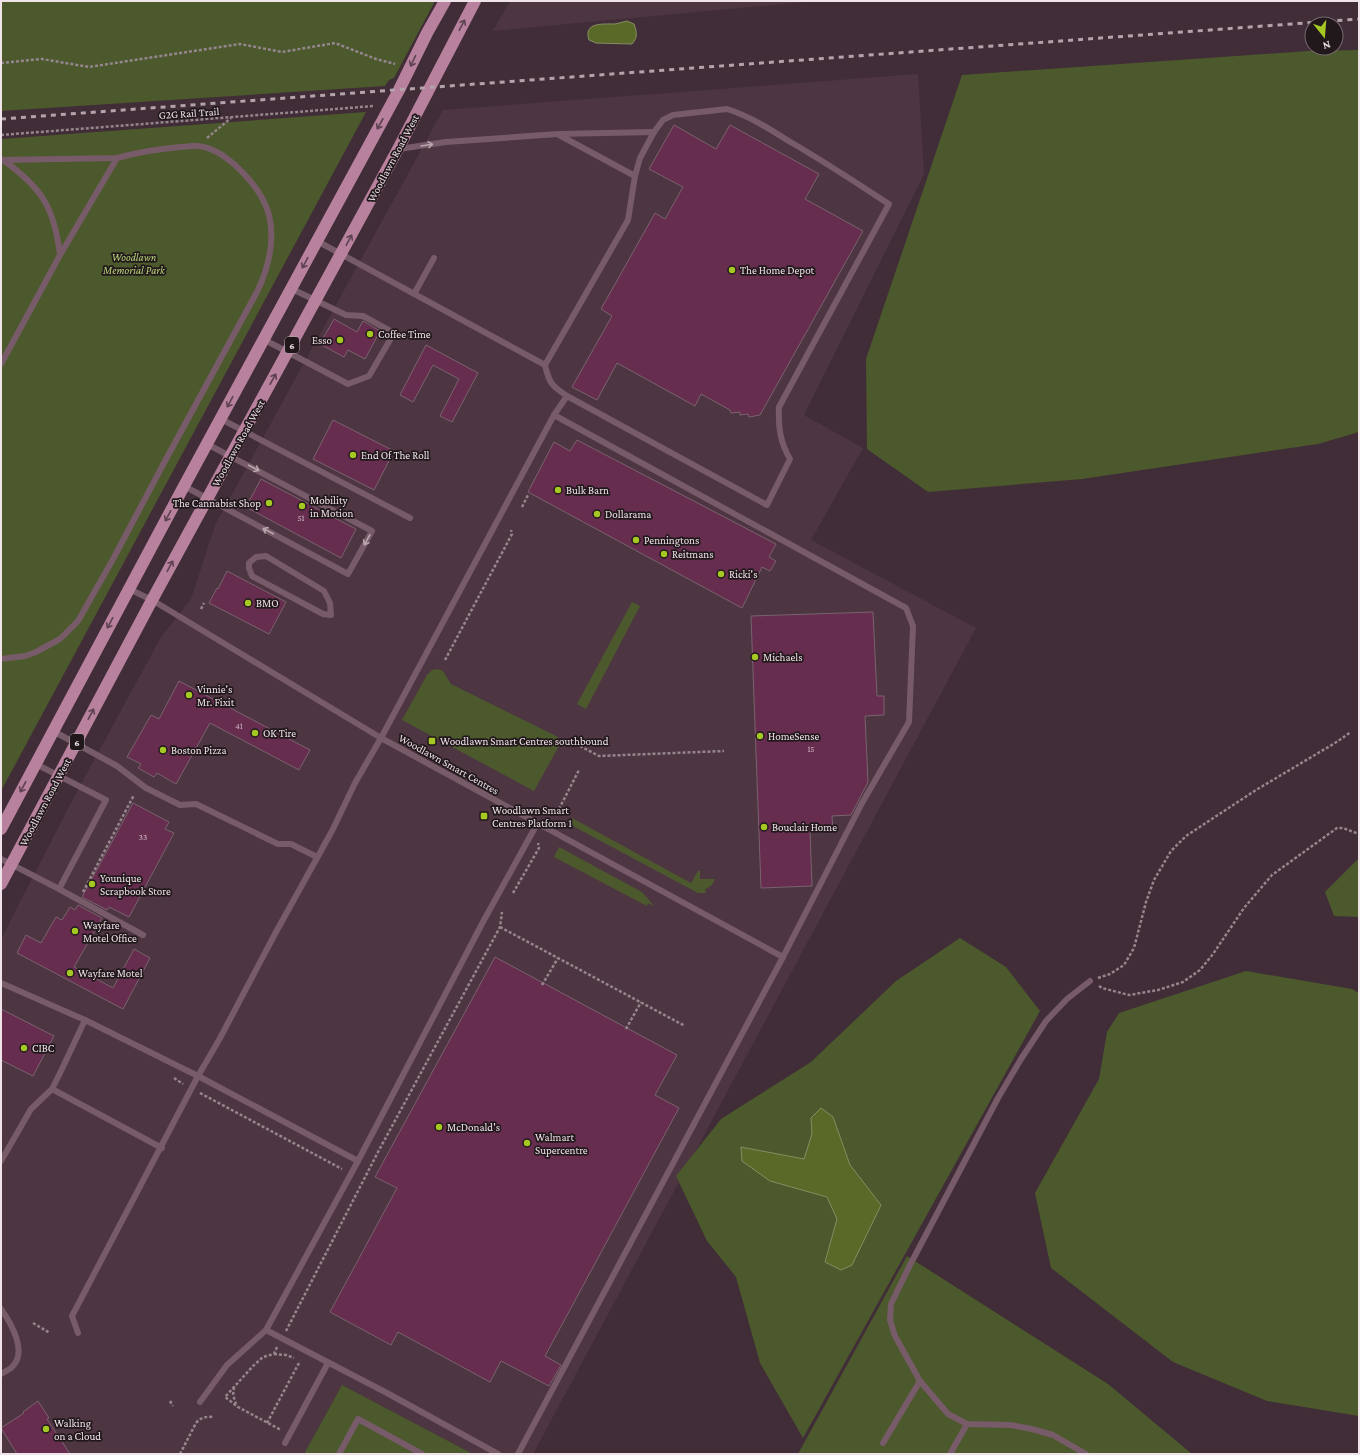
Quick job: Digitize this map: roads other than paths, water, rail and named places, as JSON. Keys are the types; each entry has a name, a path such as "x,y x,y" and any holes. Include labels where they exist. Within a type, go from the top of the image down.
{"main road":[{"name":"6","path":"1,829 263,339 292,289 399,90 427,33 445,1"},
{"name":"Woodlawn Road West","path":"1,884 6,862 59,775 77,742 207,498 342,254 475,1"}],"lane":[{"path":"727,109 742,113 823,161 889,204 780,407 779,419 781,437 784,449 790,459 768,505 567,396 550,383 545,365 628,220 635,176 640,158 654,132 663,120 672,115 727,109"},
{"path":"398,149 456,142 558,134 654,132"},
{"path":"558,134 635,176"},
{"path":"1,659 25,656 36,652 60,639 78,621 112,561 264,276 268,263 270,246 269,216 264,203 245,174 235,164 212,150 197,146 156,149 117,158 2,160"},
{"path":"1,364 60,255 117,158"},
{"path":"2,160 20,172 36,187 45,202 54,224 60,255"},
{"path":"317,241 545,365"},
{"path":"414,294 434,258"},
{"path":"263,339 348,384 369,376 394,333 363,316 346,315 292,289"},
{"path":"129,589 152,600 381,738 554,415 567,396"},
{"path":"518,1454 783,958 862,803 909,722 914,626 906,608 554,415"},
{"path":"221,419 410,518"},
{"path":"184,486 348,574 372,531 207,444"},
{"path":"266,556 317,586 324,592 330,602 331,616 323,614 252,576 249,563 256,557 266,556"},
{"path":"53,731 77,742 117,766 146,788 180,805 196,804 278,844 291,844 318,857"},
{"name":"Woodlawn Smart Centres","path":"78,1333 72,1316 162,1148 198,1076 223,1034 332,831 355,784 381,738 783,958"},
{"path":"36,764 106,800 59,889"},
{"path":"200,1402 228,1365 266,1330 358,1161 491,908 537,824"},
{"path":"6,862 143,935"},
{"path":"1086,1454 1053,1435 1011,1425 967,1424 948,1414 920,1381 895,1336 890,1320 891,1304 910,1265 998,1098 1021,1059 1046,1021 1067,999 1090,981"},
{"path":"1,983 85,1020 198,1076 358,1161"},
{"path":"1,1161 31,1109 52,1089 85,1020"},
{"path":"52,1089 162,1148"},
{"path":"1,1309 14,1331 18,1350 17,1358 13,1366 1,1374"},
{"path":"266,1330 387,1392 498,1454"},
{"path":"285,1443 328,1363"},
{"path":"883,1443 920,1381"},
{"path":"339,1454 358,1419 422,1454"},
{"path":"950,1454 967,1424"}],"railway":[{"path":"1,119 1359,19"}],"place":[{"name":"The Home Depot","path":"732,270"},
{"name":"Coffee Time","path":"370,334"},
{"name":"Esso","path":"340,340"},
{"name":"End Of The Roll","path":"353,455"},
{"name":"Bulk Barn","path":"558,490"},
{"name":"The Cannabist Shop","path":"269,503"},
{"name":"Mobility in Motion","path":"302,506"},
{"name":"Dollarama","path":"597,514"},
{"name":"Penningtons","path":"636,540"},
{"name":"Reitmans","path":"664,554"},
{"name":"Ricki's","path":"721,574"},
{"name":"BMO","path":"248,603"},
{"name":"Michaels","path":"755,657"},
{"name":"Vinnie's Mr. Fixit","path":"189,695"},
{"name":"OK Tire","path":"255,733"},
{"name":"HomeSense","path":"760,736"},
{"name":"Woodlawn Smart Centres southbound","path":"432,741"},
{"name":"Boston Pizza","path":"163,750"},
{"name":"Woodlawn Smart Centres Platform 1","path":"484,816"},
{"name":"Bouclair Home","path":"764,827"},
{"name":"Younique Scrapbook Store","path":"92,884"},
{"name":"Wayfare Motel Office","path":"75,931"},
{"name":"Wayfare Motel","path":"70,973"},
{"name":"CIBC","path":"24,1048"},
{"name":"McDonald's","path":"439,1127"},
{"name":"Walmart Supercentre","path":"527,1143"},
{"name":"Walking on a Cloud","path":"46,1429"}],"park label":[{"name":"Woodlawn Memorial Park","path":"134,263"}]}
